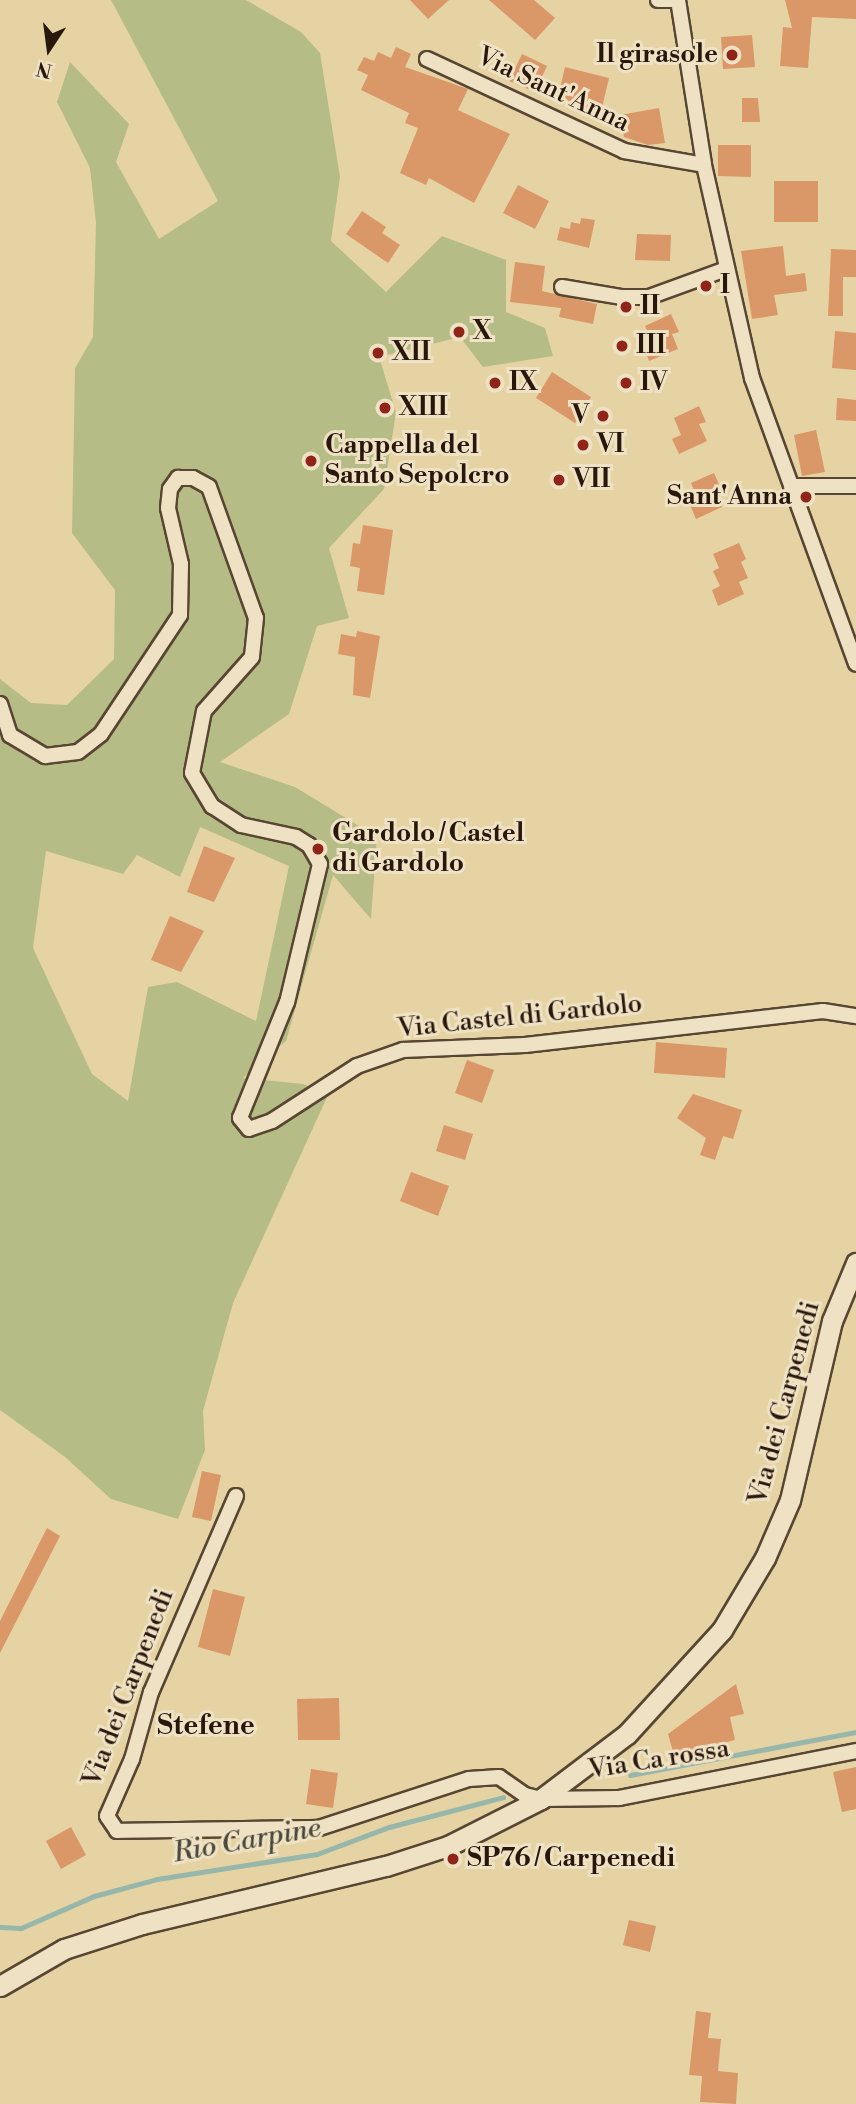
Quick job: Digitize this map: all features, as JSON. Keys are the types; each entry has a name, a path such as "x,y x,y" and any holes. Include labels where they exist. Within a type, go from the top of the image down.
{"main road":[{"name":"Via dei Carpenedi","path":"541,1799 636,1726 678,1682 748,1592 790,1500 832,1321 856,1263"},
{"name":"Via Ca rossa","path":"0,1986 64,1949 142,1924 386,1866 448,1846 541,1799"}],"street":[{"path":"658,0 678,0 704,165 752,378 856,664"},
{"name":"Via Sant'Anna","path":"427,59 624,151 704,165"},
{"path":"562,287 622,298 649,297 726,269"},
{"name":"Via Castel di Gardolo","path":"0,704 10,735 45,756 78,752 102,734 180,615 181,564 169,509 170,489 178,478 193,478 209,487 256,618 252,657 204,711 192,773 212,806 241,825 296,837 309,845 320,864 288,1002 240,1118 249,1129 272,1121 357,1066 403,1050 525,1045 822,1012 856,1016"},
{"path":"791,486 856,486"},
{"name":"Via dei Carpenedi","path":"236,1496 151,1692 132,1759 107,1816 117,1831 319,1828 469,1779 499,1777 525,1795 541,1799"},
{"name":"Via Ca rossa","path":"541,1799 619,1798 856,1751"}],"green space":[{"path":"111,0 246,0 301,32 320,53 340,177 331,241 386,292 442,236 506,260 506,312 545,328 553,356 483,367 460,337 379,357 396,412 384,489 329,548 349,618 317,626 289,714 220,762 295,787 377,837 371,919 333,875 286,1041 243,1078 303,1084 328,1095 233,1303 203,1411 205,1450 178,1519 111,1499 65,1457 0,1410 0,679 31,703 67,705 114,659 115,590 72,533 75,368 93,337 96,223 90,168 57,102 70,62 129,124 116,162 159,239 218,201","holes":["200,827 289,866 256,1021 177,982 148,987 128,1101 92,1074 33,948 46,851 123,874 137,855 180,877"]}],"building":[{"path":"410,0 449,0 428,19"},
{"path":"489,0 534,0 555,18 535,40"},
{"path":"785,0 856,0 856,19 812,17 808,68 780,66 783,27 792,28"},
{"path":"752,35 755,67 723,69 721,37"},
{"path":"396,47 411,54 405,67 468,89 458,110 510,134 474,203 429,178 426,185 400,173 418,128 405,123 409,113 361,90 368,75 357,70 364,57 374,61 378,52 391,58"},
{"path":"522,54 547,66 535,92 509,81"},
{"path":"565,67 609,78 601,112 557,102"},
{"path":"742,98 758,98 760,122 742,122"},
{"path":"659,108 665,143 648,145 624,137 620,115"},
{"path":"718,145 751,145 751,177 718,176"},
{"path":"774,181 818,181 818,222 774,222"},
{"path":"518,185 549,201 535,229 503,213"},
{"path":"362,211 386,227 382,233 400,245 388,263 346,234"},
{"path":"581,218 595,220 589,248 557,240 560,227 570,229 571,222 580,224"},
{"path":"637,234 671,235 670,261 635,260"},
{"path":"783,246 786,276 805,273 807,291 774,295 778,315 752,319 741,251"},
{"path":"831,249 856,250 856,277 843,277 843,316 828,316"},
{"path":"515,262 545,266 542,291 597,304 593,324 559,317 561,308 510,302"},
{"path":"671,314 679,332 672,334 678,349 649,361 643,345 652,341 645,326"},
{"path":"835,331 856,333 856,370 832,368"},
{"path":"552,372 591,397 575,423 536,398"},
{"path":"837,398 856,400 856,421 836,420"},
{"path":"699,406 706,422 699,424 707,441 679,454 672,439 681,435 674,418"},
{"path":"816,430 825,472 802,476 794,435"},
{"path":"714,473 722,491 716,493 722,507 696,519 690,505 699,501 691,483"},
{"path":"363,525 393,530 384,595 357,591 360,568 350,566 353,543 360,544"},
{"path":"739,543 746,559 741,562 748,578 739,582 744,594 718,606 712,590 720,586 713,571 719,568 713,554"},
{"path":"357,631 380,636 370,698 353,695 355,657 338,654 341,634 356,637"},
{"path":"204,846 235,858 214,902 187,892"},
{"path":"170,916 204,931 181,972 151,960"},
{"path":"656,1042 727,1048 725,1078 654,1073"},
{"path":"467,1060 494,1070 482,1103 455,1093"},
{"path":"693,1094 742,1110 733,1139 723,1136 715,1160 700,1155 706,1138 677,1118"},
{"path":"444,1125 473,1134 465,1160 436,1151"},
{"path":"411,1172 449,1186 438,1216 400,1201"},
{"path":"202,1471 221,1475 211,1521 192,1517"},
{"path":"47,1528 60,1536 0,1653 0,1621"},
{"path":"213,1589 245,1597 230,1656 198,1647"},
{"path":"736,1684 744,1714 730,1717 735,1740 674,1755 668,1734"},
{"path":"339,1698 340,1740 298,1740 297,1699"},
{"path":"856,1767 856,1809 842,1812 833,1772"},
{"path":"311,1769 338,1773 333,1808 306,1804"},
{"path":"71,1827 86,1855 61,1869 46,1841"},
{"path":"629,1920 656,1926 650,1952 623,1945"},
{"path":"696,2011 711,2013 708,2038 721,2039 718,2071 738,2073 736,2104 700,2102 702,2076 689,2075"}],"waterway":[{"name":"Rio Carpine","path":"630,1775 856,1732"},
{"name":"Rio Carpine","path":"0,1927 21,1928 94,1896 157,1879 317,1854 389,1827 503,1797"}],"place":[{"name":"Il girasole","path":"732,55"},
{"name":"I","path":"706,286"},
{"name":"II","path":"626,307"},
{"name":"X","path":"459,332"},
{"name":"III","path":"622,346"},
{"name":"XII","path":"378,353"},
{"name":"IX","path":"495,383"},
{"name":"IV","path":"626,383"},
{"name":"XIII","path":"385,408"},
{"name":"V","path":"603,416"},
{"name":"VI","path":"583,445"},
{"name":"Cappella del Santo Sepolcro","path":"311,461"},
{"name":"VII","path":"559,480"},
{"name":"Sant'Anna","path":"806,497"},
{"name":"Gardolo / Castel di Gardolo","path":"318,849"},
{"name":"SP76 / Carpenedi","path":"453,1859"}],"district":[{"name":"Stefene","path":"206,1726"}]}
